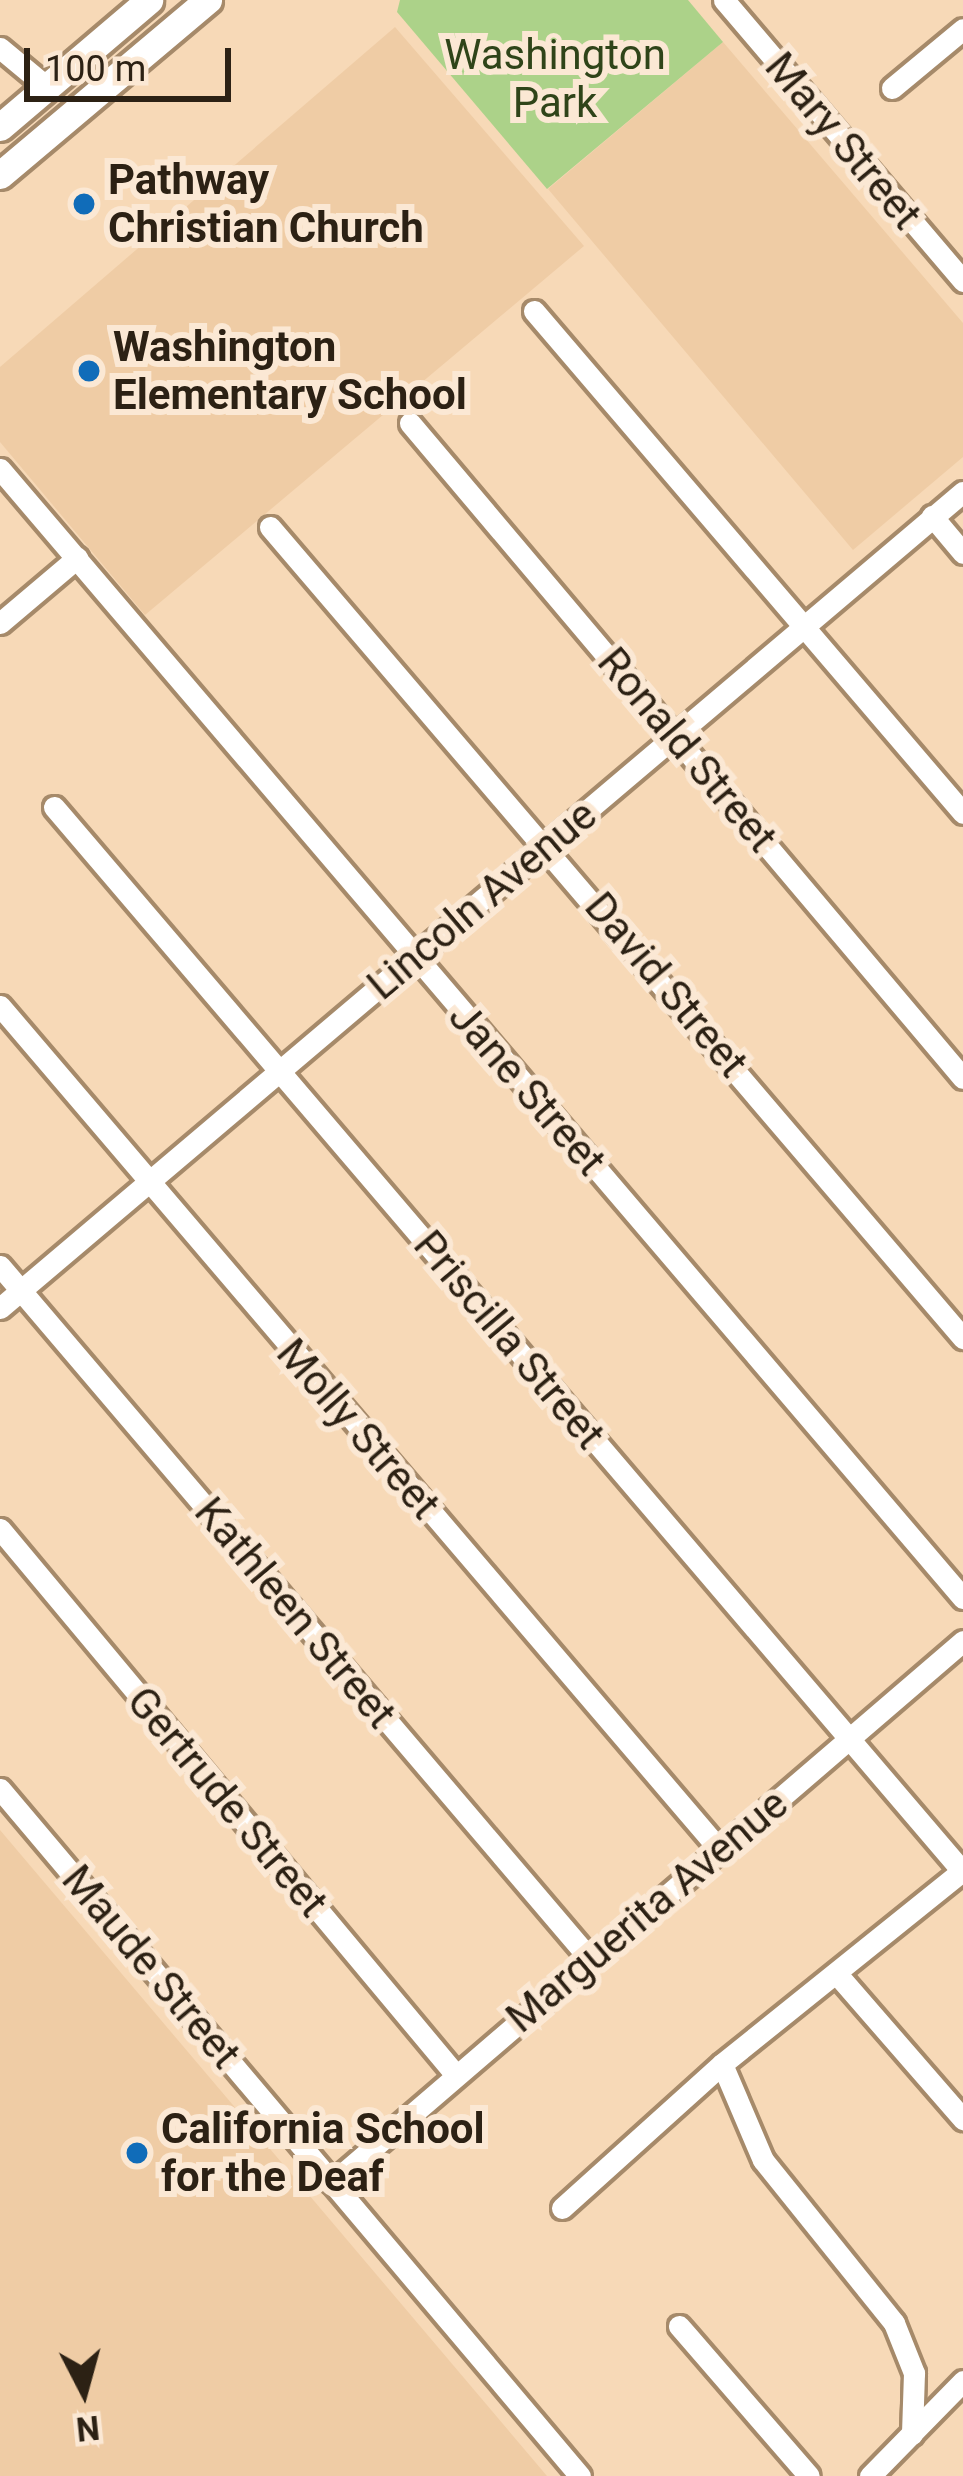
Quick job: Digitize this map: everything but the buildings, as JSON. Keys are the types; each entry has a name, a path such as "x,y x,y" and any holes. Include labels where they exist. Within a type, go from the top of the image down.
{"main road":[{"path":"0,127 149,0"},
{"path":"0,175 208,0"}],"street":[{"name":"Mary Street","path":"728,1 963,281"},
{"path":"892,88 963,29"},
{"path":"0,48 47,87"},
{"path":"534,311 963,813"},
{"name":"Ronald Street","path":"410,423 963,1078"},
{"name":"Jane Street","path":"0,469 963,1598"},
{"name":"Lincoln Avenue","path":"0,1308 963,492"},
{"path":"932,516 963,553"},
{"name":"David Street","path":"270,527 548,844 963,1338"},
{"path":"0,623 77,559"},
{"name":"Priscilla Street","path":"54,807 962,1872"},
{"name":"Molly Street","path":"0,1006 719,1849"},
{"name":"Kathleen Street","path":"0,1266 590,1959"},
{"name":"Gertrude Street","path":"0,1528 455,2074"},
{"name":"Marguerita Avenue","path":"332,2183 963,1641"},
{"name":"Maude Street","path":"0,1789 580,2476"},
{"path":"562,2208 722,2064 962,1872"},
{"path":"836,1973 963,2119"},
{"path":"722,2064 763,2160 894,2323 914,2373 912,2434"},
{"path":"680,2326 808,2476"},
{"path":"871,2476 963,2381"}],"shaded area":[{"path":"395,27 584,246 145,615 0,442 0,367"},
{"path":"723,42 963,323 963,457 853,550 548,189"},
{"name":"California School for the Deaf","path":"0,1830 547,2476 0,2476"}],"green space":[{"name":"Washington Park","path":"400,0 688,0 723,42 547,189 397,12"}],"place":[{"name":"Pathway Christian Church","path":"84,204"},
{"name":"Washington Elementary School","path":"89,371"},
{"name":"California School for the Deaf","path":"137,2153"}]}
